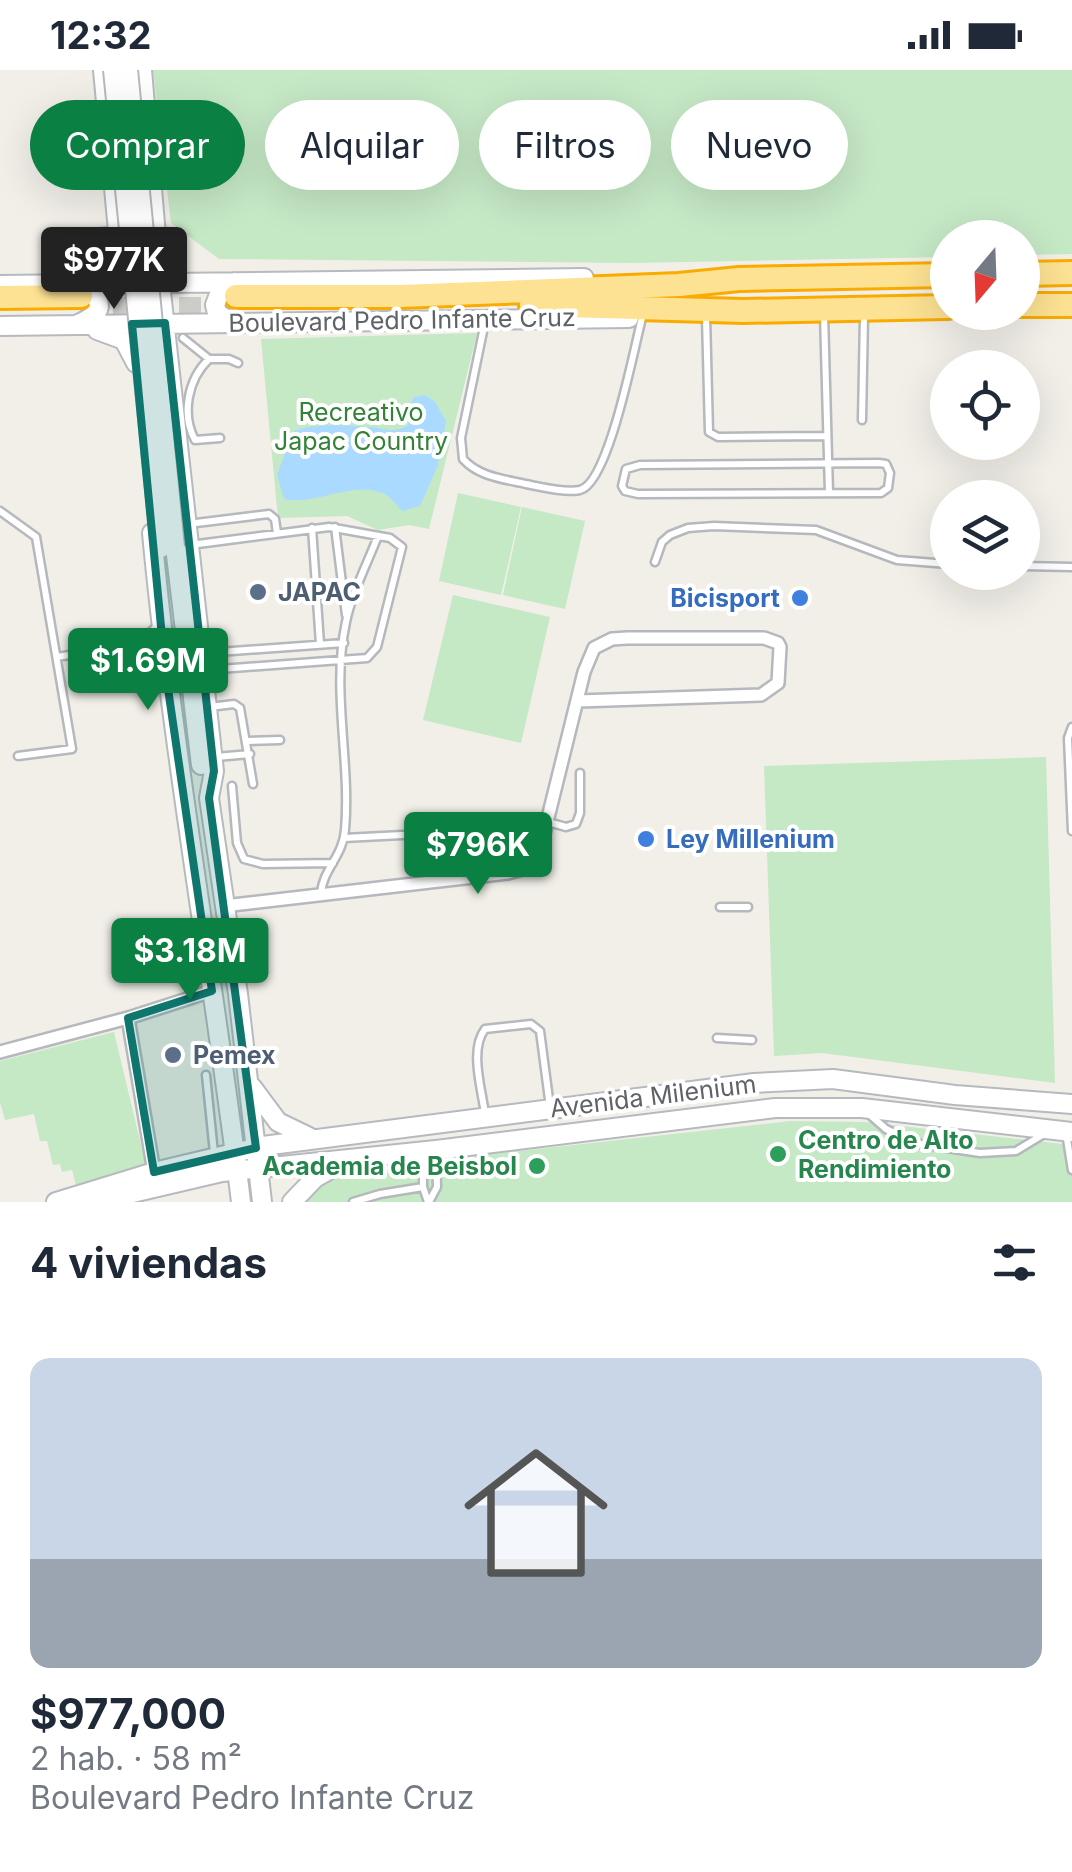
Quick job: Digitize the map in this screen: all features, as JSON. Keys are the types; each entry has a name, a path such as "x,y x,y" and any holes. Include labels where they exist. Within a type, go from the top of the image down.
{"highway":[{"path":"1040,274 1072,273"},
{"name":"Boulevard Pedro Infante Cruz","path":"235,302 679,286 739,279 930,275"},
{"name":"Boulevard Pedro Infante Cruz","path":"0,296 84,304"},
{"name":"Boulevard Pedro Infante Cruz","path":"235,302 743,310 930,306"},
{"name":"Boulevard Pedro Infante Cruz","path":"0,309 84,304"},
{"path":"1040,305 1072,304"}],"street":[{"path":"103,70 165,668 240,1202"},
{"path":"113,70 203,780 209,798 249,1081 262,1202"},
{"path":"128,70 175,547 202,662 207,707 200,753 186,798"},
{"path":"142,70 186,524 175,547"},
{"path":"121,240 84,304 124,340 136,363"},
{"path":"159,268 210,283"},
{"name":"Boulevard Pedro Infante Cruz","path":"0,326 84,304 159,268 210,283 235,302 486,319 642,318 743,310"},
{"name":"Boulevard Pedro Infante Cruz","path":"0,285 84,304 132,324 208,322 235,302"},
{"path":"169,363 183,338 208,322"},
{"path":"224,906 521,870 536,860 587,661 594,648 612,639 764,638 778,643 780,648 778,684 761,695 578,701"},
{"path":"0,1052 212,991"},
{"path":"128,1018 154,1172"},
{"path":"793,1080 794,1107"},
{"name":"Avenida Milenium","path":"236,1162 256,1148 314,1138 793,1080 856,1081 1072,1104"},
{"path":"249,1081 278,1122 314,1138"},
{"name":"Avenida Milenium","path":"236,1162 258,1169 350,1160 794,1107 862,1108 1062,1131"},
{"path":"56,1202 154,1172 215,1159 236,1162"},
{"path":"292,1202 315,1178 350,1160"},
{"path":"94,1202 236,1162"}],"lane":[{"path":"66,234 121,240"},
{"path":"824,308 829,493"},
{"path":"862,420 864,308"},
{"path":"706,314 709,432 718,437 826,436"},
{"path":"486,319 462,438 464,458 482,474 579,490 587,486 602,463 616,424 642,318"},
{"path":"183,338 209,358 229,359 238,364"},
{"path":"209,358 190,386 191,432 195,440 220,438"},
{"path":"640,464 886,464 890,473 888,488 881,493 829,493 638,494 625,492 622,486 626,469 640,464"},
{"path":"0,511 36,538 72,749 18,756"},
{"path":"186,524 269,514 277,533"},
{"path":"654,562 662,542 670,535 688,528 714,526 816,530 898,560 930,563"},
{"path":"175,547 312,528 335,528 397,540 402,547 376,647 367,658 246,666 202,662"},
{"path":"312,528 320,644"},
{"path":"321,893 322,884 341,854 346,803 340,694 346,621 335,528"},
{"path":"346,621 378,536"},
{"path":"1040,566 1072,567"},
{"path":"57,656 138,644 152,634 160,620"},
{"path":"202,662 244,650 344,643"},
{"path":"138,644 162,657 165,668"},
{"path":"244,650 246,666"},
{"path":"207,707 238,705 253,784"},
{"path":"1072,727 1068,738 1072,831"},
{"path":"246,741 280,740"},
{"path":"200,753 250,754"},
{"path":"548,822 566,827 576,824 580,813 580,773"},
{"path":"232,786 237,843 244,859 262,864 334,864"},
{"path":"344,838 480,831"},
{"path":"720,906 748,907"},
{"path":"486,1118 478,1044 485,1030 495,1027 537,1026 542,1037 550,1108"},
{"path":"716,1038 752,1040"},
{"path":"206,1076 215,1159"},
{"path":"862,1108 886,1129 914,1143 980,1153 1016,1151 1062,1131 1072,1170"},
{"path":"428,1202 423,1188 429,1151"},
{"path":"428,1202 438,1181 429,1151"},
{"path":"353,1202 423,1188"}],"highlighted area":[{"path":"165,323 214,771 209,798 256,1148 154,1172 128,1018 212,991 165,668 132,324"}],"green space":[{"path":"153,70 1072,70 1072,254 1040,255 1040,220 930,220 930,257 632,263 219,259 171,223 167,190 245,190 245,100 157,100"},
{"name":"Recreativo Japac Country","path":"477,333 429,529 409,525 378,530 347,516 278,518 261,339"},
{"path":"458,493 521,507 501,595 439,581"},
{"path":"522,507 585,521 565,609 503,595"},
{"path":"453,595 550,617 521,743 423,720"},
{"path":"1046,757 1055,1083 822,1053 774,1056 764,766"},
{"path":"114,1032 147,1170 76,1185 72,1170 62,1172 60,1164 53,1165 47,1141 40,1141 34,1114 5,1120 0,1102 0,1061"},
{"name":"Centro de Alto Rendimiento","path":"791,1121 865,1122 1072,1145 1072,1202 306,1202 318,1187 348,1170"}],"water":[{"path":"425,395 435,402 446,421 438,465 420,506 402,511 385,494 360,489 309,499 284,499 277,475 288,434 327,425 402,428 408,426 413,397"}],"tunnel":[{"path":"80,308 238,308"}],"place":[{"name":"JAPAC","path":"258,592"},
{"name":"Bicisport","path":"800,598"},
{"name":"Ley Millenium","path":"646,839"},
{"name":"Pemex","path":"173,1055"},
{"name":"Centro de Alto Rendimiento","path":"778,1154"},
{"name":"Academia de Beisbol","path":"537,1166"}]}
